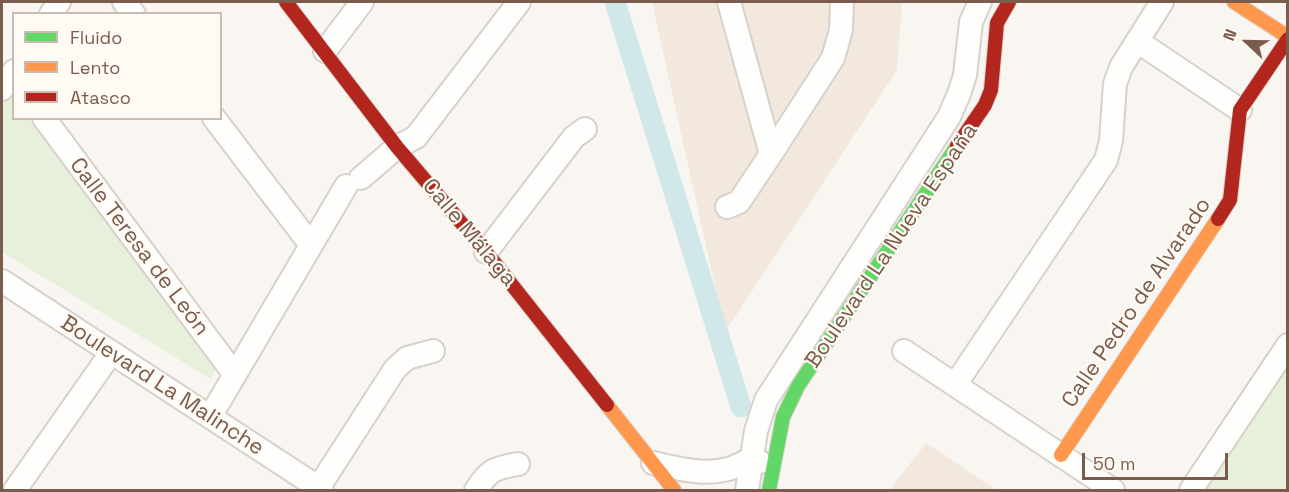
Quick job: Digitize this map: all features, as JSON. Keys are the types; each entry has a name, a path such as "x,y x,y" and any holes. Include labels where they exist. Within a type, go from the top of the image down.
{"street":[{"name":"Calle Málaga","path":"286,2 397,147 486,252 674,490"},
{"path":"325,51 362,2"},
{"path":"210,417 311,245 353,182 397,147 416,137 519,2"},
{"path":"729,2 771,154"},
{"path":"727,207 739,202 833,58 841,30 842,2"},
{"name":"Boulevard La Nueva España","path":"747,490 756,431 766,400 949,117 965,75 972,22 980,2"},
{"name":"Boulevard La Nueva España","path":"771,480 783,417 798,386 815,364 985,105 991,90 997,22 1009,2"},
{"path":"955,385 1106,160 1111,141 1115,84 1121,67 1162,2"},
{"path":"1234,2 1287,38"},
{"name":"Calle Pedro de Alvarado","path":"1061,456 1227,208 1230,200 1240,110 1287,38"},
{"path":"1137,41 1240,110"},
{"name":"Calle Teresa de León","path":"45,120 235,375"},
{"path":"216,120 311,245"},
{"path":"486,252 574,137 585,129"},
{"name":"Boulevard La Malinche","path":"4,289 111,353 319,490"},
{"path":"1191,490 1287,345"},
{"path":"319,490 395,369 407,358 433,351"},
{"path":"904,351 1113,490"},
{"path":"15,490 111,353"},
{"path":"653,463 691,472 711,472 730,469 751,458 771,480"},
{"path":"476,490 486,475 494,469 518,464"}],"shaded area":[{"path":"652,2 902,2 897,70 725,332"},
{"path":"926,443 996,490 890,490"}],"green space":[{"path":"10,93 12,120 31,120 218,365 211,379 2,252 2,106"},
{"path":"1287,368 1287,490 1204,490"}],"waterway":[{"path":"615,2 741,407"}],"traffic: fast":[{"path":"769,490 783,417 798,386 957,146"}],"traffic: slow":[{"path":"1234,2 1288,37"},
{"path":"1061,455 1218,219"},
{"path":"607,405 674,490"}],"traffic: jam":[{"path":"286,2 397,147 486,252 607,405"},
{"path":"957,146 985,105 991,90 997,23 1009,2"},
{"path":"1218,219 1230,200 1240,110 1288,39"}]}
